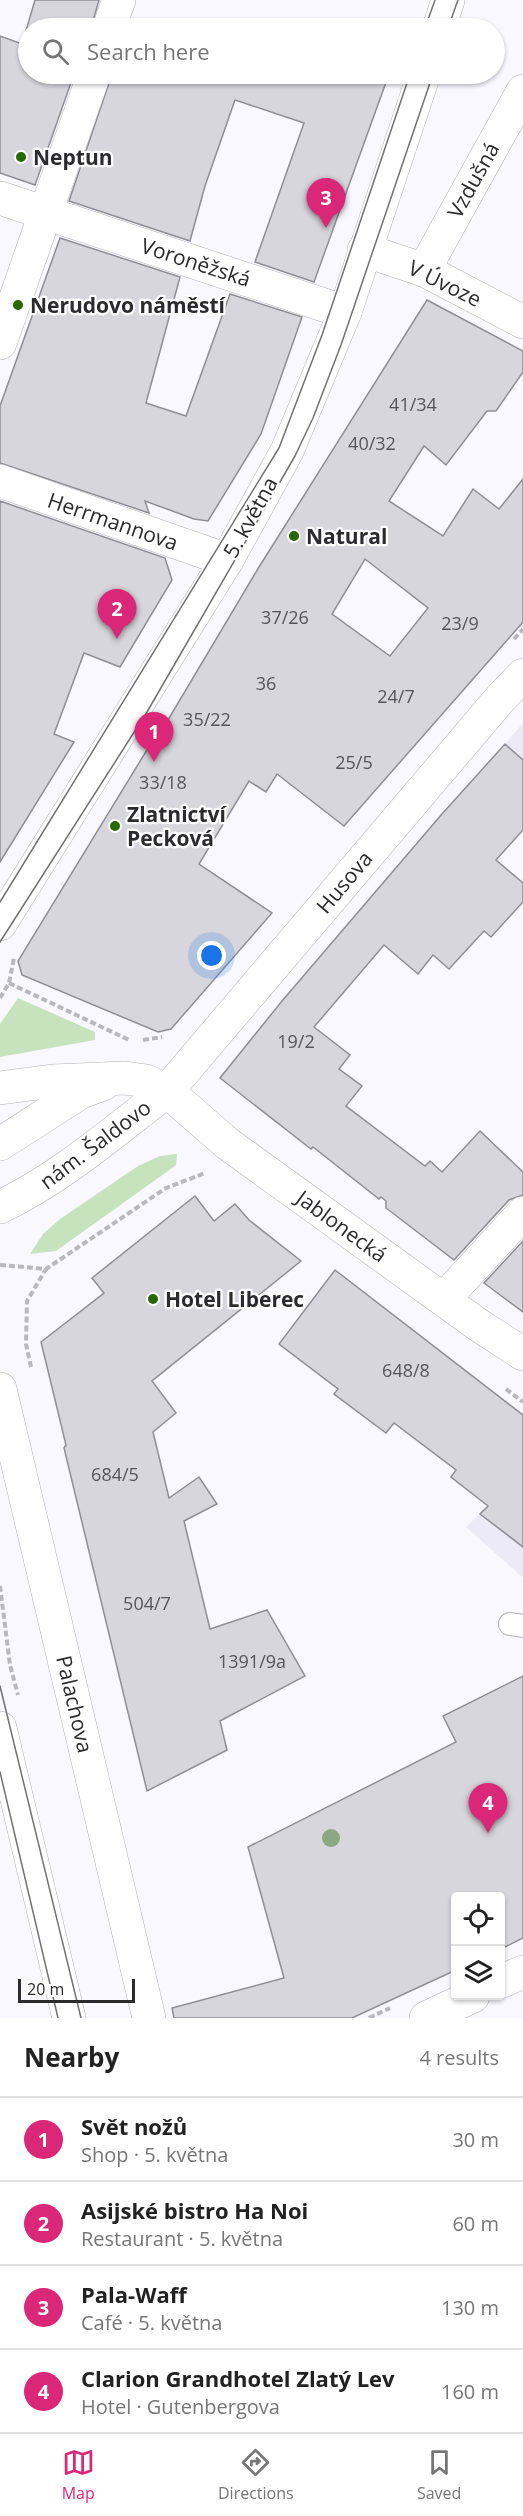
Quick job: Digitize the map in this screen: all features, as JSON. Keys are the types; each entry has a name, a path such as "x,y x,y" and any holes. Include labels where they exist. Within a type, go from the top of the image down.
{"street":[{"path":"112,18 118,0"},
{"path":"442,18 448,0"},
{"path":"0,343 91,84"},
{"name":"5. května","path":"0,924 227,560 287,451 345,312 421,84"},
{"name":"Vzdušná","path":"424,270 523,91"},
{"name":"Voroněžská","path":"0,198 345,312"},
{"name":"V Úvoze","path":"364,250 424,270 523,322"},
{"name":"Herrmannova","path":"0,481 227,560"},
{"name":"Husova","path":"167,1091 500,699 523,675"},
{"path":"0,1144 81,1092 125,1078"},
{"name":"nám. Šaldovo","path":"0,1088 53,1080 125,1078 146,1081 167,1091 75,1162 24,1196 0,1208"},
{"name":"Jablonecká","path":"167,1091 228,1144 523,1354"},
{"path":"444,1299 523,1213"},
{"name":"Palachova","path":"0,1389 149,2018"},
{"path":"0,1728 69,2018"},
{"path":"505,1980 523,1972"},
{"path":"426,2018 463,2000"}],"path":[{"path":"0,998 9,983 128,1040 146,1041 173,1035 197,1055"},
{"path":"0,1265 46,1269 166,1188 206,1172 228,1144"}],"shaded area":[{"path":"523,723 523,762 505,744"},
{"path":"523,1481 523,1578 466,1527 488,1506"}],"green space":[{"path":"18,998 95,1032 95,1040 0,1057 0,1024"},
{"path":"177,1154 176,1165 56,1251 30,1254 43,1234 60,1219 138,1166 160,1156"}],"building":[{"path":"35,0 99,0 94,18 30,18"},
{"path":"0,36 18,43 18,84 70,84 35,185 0,173"},
{"path":"109,84 385,84 314,282 255,262 304,123 235,100 205,186 190,241 69,201"},
{"path":"60,238 180,277 146,403 186,416 230,294 302,317 261,434 208,521 194,519 145,501 149,513 0,463 0,406"},
{"path":"427,300 523,351 523,372 496,411 487,411 446,465 424,446 389,501 443,536 473,489 499,509 523,479 523,622 344,826 277,774 266,792 249,781 199,864 272,913 171,1029 158,1032 22,975 18,961 153,740 162,730 259,567","holes":["365,559 428,608 390,656 332,614"]},
{"path":"0,501 165,558 172,580 120,667 84,653 54,734 74,742 0,862"},
{"path":"505,744 523,760 523,830 496,860 523,883 523,902 491,937 484,931 449,969 433,955 418,974 384,945 314,1027 350,1055 339,1069 362,1086 346,1106 425,1166 430,1161 442,1172 480,1131 523,1172 523,1195 509,1200 454,1260 386,1208 386,1201 381,1197 379,1199 313,1147 311,1149 220,1078 282,1001"},
{"path":"195,1196 214,1221 235,1204 249,1220 301,1261 152,1381 176,1413 153,1432 169,1498 199,1477 217,1504 184,1521 210,1629 267,1610 305,1676 220,1721 227,1750 147,1791 64,1448 66,1445 41,1342 104,1293 92,1278"},
{"path":"523,1241 523,1312 484,1283"},
{"path":"335,1270 523,1415 523,1547 480,1514 488,1506 451,1477 456,1470 394,1423 386,1433 334,1394 338,1389 279,1344"},
{"path":"523,1676 523,1938 505,1947 505,1892 451,1892 451,1972 352,2018 174,2018 172,2008 284,1978 248,1847 456,1742 443,1716"}],"tram line":[{"path":"429,18 435,0"},
{"path":"452,18 458,0"},
{"path":"0,902 279,448 322,335 407,84"},
{"path":"0,942 147,712 295,456 313,418 341,345 430,84"},
{"path":"0,1686 81,2018"},
{"path":"0,1772 58,2018"}],"place":[{"name":"Neptun","path":"21,157"},
{"name":"Pala-Waff","path":"326,228"},
{"name":"Nerudovo náměstí","path":"18,305"},
{"name":"Natural","path":"294,536"},
{"name":"Asijské bistro Ha Noi","path":"117,639"},
{"name":"Svět nožů","path":"154,762"},
{"name":"Zlatnictví Pecková","path":"115,826"},
{"name":"Hotel Liberec","path":"153,1299"},
{"name":"Clarion Grandhotel Zlatý Lev","path":"488,1833"}]}
